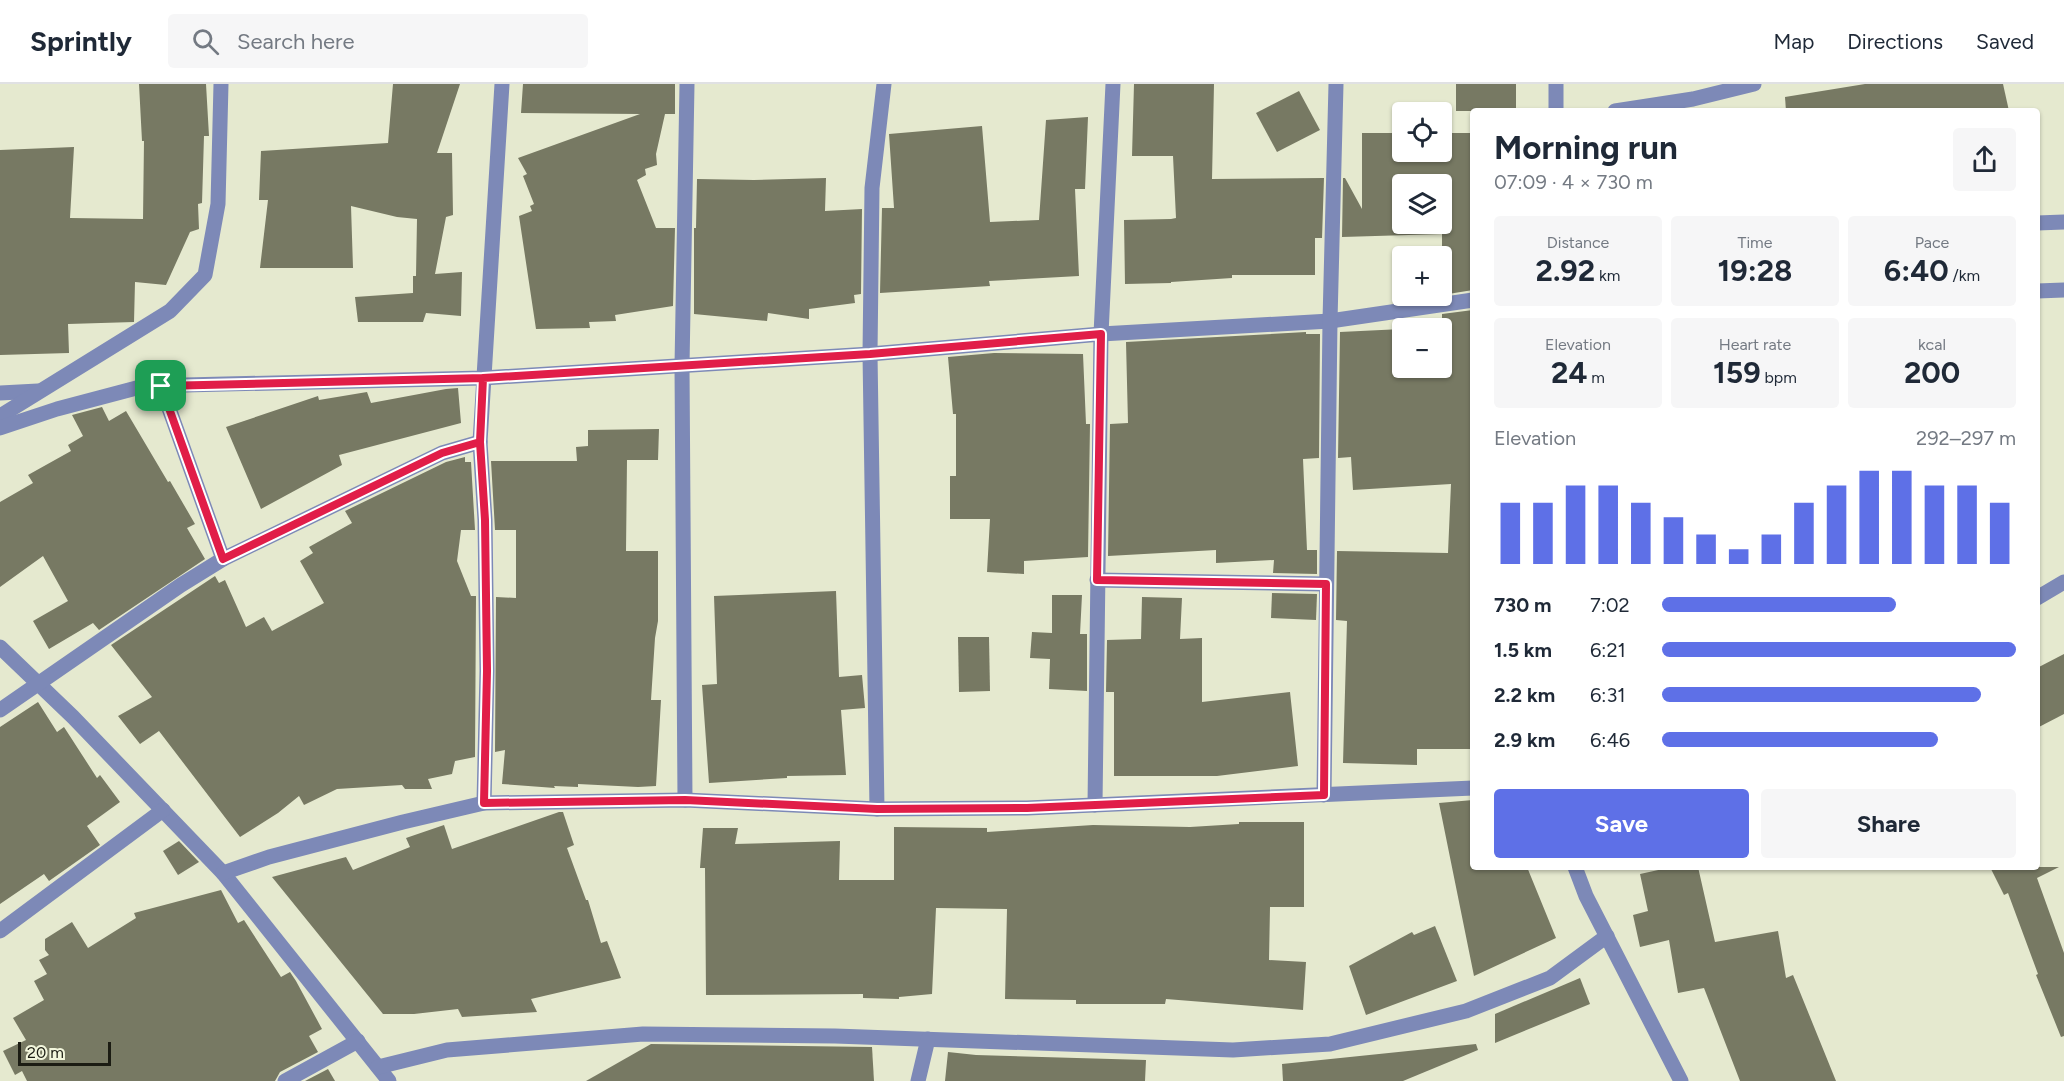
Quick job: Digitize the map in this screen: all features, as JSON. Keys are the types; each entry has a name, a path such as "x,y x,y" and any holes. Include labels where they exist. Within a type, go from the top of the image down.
{"street":[{"path":"0,416 170,311 205,275 218,204 221,84"},
{"path":"484,803 487,671 485,520 480,442 501,84"},
{"path":"685,800 682,366 687,84"},
{"path":"877,809 870,354 872,188 884,84"},
{"path":"1095,805 1101,334 1113,84"},
{"path":"1324,795 1330,321 1336,84"},
{"path":"1556,84 1556,108"},
{"path":"1634,108 1693,99 1754,84"},
{"path":"2040,223 2064,222"},
{"path":"2040,291 2064,290"},
{"path":"0,428 57,409 144,386 483,378 870,354 1101,334 1330,321 1470,300"},
{"path":"161,386 223,559"},
{"path":"0,393 41,391"},
{"path":"0,710 181,585 223,559 442,453 480,442"},
{"path":"1097,580 1326,584"},
{"path":"2040,596 2064,582"},
{"path":"0,647 73,717 223,873 389,1081"},
{"path":"223,873 280,854 484,803 685,800 877,809 1027,808 1470,788"},
{"path":"0,931 163,810"},
{"path":"1576,870 1586,896 1681,1081"},
{"path":"378,1067 447,1050 644,1034 928,1039 1233,1050 1330,1044 1466,1011 1550,978 1607,936"},
{"path":"918,1081 928,1039"},
{"path":"285,1081 358,1041"}],"building":[{"path":"139,84 206,84 209,136 204,136 202,203 198,204 199,229 190,232 166,285 135,282 134,322 68,324 69,353 0,355 0,150 74,147 70,218 143,219 144,141 142,141"},
{"path":"393,84 460,84 437,153 452,153 453,215 446,217 435,274 462,272 461,316 426,313 423,322 358,322 355,297 413,293 413,276 416,276 417,219 397,217 351,206 353,268 260,268 268,200 259,200 261,151 388,143"},
{"path":"523,84 675,84 675,114 665,114 656,154 657,165 645,169 646,175 637,180 656,228 675,228 673,306 615,315 616,321 589,322 590,328 536,329 519,216 532,211 530,206 534,204 523,176 527,174 518,158 640,114 521,113"},
{"path":"1134,84 1214,84 1212,179 1324,178 1322,238 1315,238 1315,275 1232,275 1232,278 1125,284 1124,220 1176,218 1173,156 1132,156"},
{"path":"1456,84 1516,84 1516,108 1470,108 1470,111 1456,111"},
{"path":"1865,84 2003,84 2008,108 1786,108 1785,97"},
{"path":"1299,91 1320,130 1277,152 1256,113"},
{"path":"1088,117 1085,189 1075,189 1079,276 989,281 990,286 880,293 882,208 894,208 889,134 982,126 990,222 1039,220 1046,120"},
{"path":"1362,133 1392,133 1392,162 1452,162 1452,133 1470,133 1470,290 1452,293 1452,246 1442,246 1442,234 1342,237 1343,178 1362,209"},
{"path":"826,178 825,211 862,209 861,294 854,295 855,303 809,309 809,319 768,313 767,321 694,314 694,228 696,228 697,179"},
{"path":"1470,310 1470,749 1417,749 1417,765 1343,763 1347,621 1336,620 1337,551 1448,553 1451,484 1353,490 1351,457 1338,458 1340,332 1392,329 1392,378 1452,378 1452,318 1442,318 1442,314"},
{"path":"1306,332 1306,334 1320,334 1319,458 1303,459 1307,550 1317,550 1317,574 1273,573 1274,560 1216,563 1216,550 1108,556 1110,424 1128,423 1126,342"},
{"path":"994,353 1083,354 1086,424 1090,424 1088,557 1024,561 1024,574 987,572 990,519 950,519 950,476 956,476 956,414 953,414 948,357"},
{"path":"458,388 461,423 339,455 342,465 261,509 226,427 318,396 319,400 367,392 371,403"},
{"path":"102,407 109,421 126,411 195,524 187,528 205,559 99,630 93,623 49,649 33,621 68,601 43,556 0,587 0,502 33,483 28,475 71,451 68,445 83,436 72,415"},
{"path":"659,429 658,460 627,460 626,551 658,551 658,621 651,700 661,700 656,786 578,784 578,787 554,786 555,788 502,784 505,750 495,752 496,597 516,598 516,530 495,530 491,461 577,461 576,447 588,446 588,430"},
{"path":"465,457 465,462 471,462 475,530 461,530 457,561 471,596 476,596 475,757 455,761 452,774 428,779 432,789 405,789 402,785 337,789 304,805 299,796 278,813 240,837 159,731 140,744 118,716 152,697 111,645 215,576 219,583 225,580 246,627 264,617 272,631 324,603 300,561 313,553 309,547 352,523 345,511 446,462"},
{"path":"836,591 839,677 862,675 865,708 841,710 846,775 787,776 787,778 709,783 702,685 717,684 714,596"},
{"path":"1272,593 1317,594 1316,620 1271,618"},
{"path":"1052,595 1082,595 1080,634 1087,634 1087,691 1049,689 1050,659 1030,658 1032,632 1052,633"},
{"path":"1142,597 1182,598 1180,639 1202,638 1202,702 1290,692 1298,766 1217,776 1114,776 1114,692 1106,692 1107,640 1141,639"},
{"path":"958,637 989,637 990,691 959,692"},
{"path":"2064,654 2064,714 2040,726 2040,666"},
{"path":"38,702 57,732 64,727 97,778 100,775 120,802 87,826 100,845 49,881 44,874 0,904 0,727"},
{"path":"1470,800 1470,870 1528,870 1556,938 1474,976 1439,803"},
{"path":"563,812 574,845 567,848 586,900 588,900 601,943 607,941 621,978 531,999 537,1012 462,1017 458,1009 414,1014 383,1014 272,877 346,857 353,870 410,847 406,838 444,825 452,849"},
{"path":"1239,822 1304,822 1304,907 1270,907 1269,960 1306,962 1303,1010 1166,999 1165,1004 1076,1004 1076,1000 1005,999 1007,909 936,908 932,994 899,997 899,999 863,998 863,994 706,995 705,868 700,868 703,828 738,828 735,844 840,841 839,880 894,880 894,827 987,828 987,832 1093,825 1190,827 1239,824"},
{"path":"179,841 199,862 178,875 163,851"},
{"path":"2040,867 2059,867 2037,878 2064,953 2064,1036 2061,1037 2036,975 2038,974 2008,893 2004,895 1992,870 2040,870"},
{"path":"1658,870 1699,870 1715,942 1778,931 1786,978 1793,975 1836,1081 1740,1081 1704,988 1678,993 1669,940 1640,947 1633,915 1648,911 1640,874"},
{"path":"221,890 238,923 244,920 281,977 290,972 296,981 322,1029 309,1036 318,1052 280,1072 275,1081 27,1081 22,1071 15,1075 3,1051 26,1040 13,1018 44,1000 34,981 47,974 39,960 49,955 45,950 45,939 72,922 88,948 136,918 134,913"},
{"path":"1435,926 1457,981 1366,1015 1349,966 1412,932 1414,935"},
{"path":"1580,978 1590,1004 1495,1043 1495,1014"},
{"path":"651,1044 872,1047 874,1081 586,1081"},
{"path":"1476,1044 1478,1050 1403,1081 1283,1081 1282,1064"},
{"path":"948,1052 976,1055 1146,1060 1145,1081 945,1081"},
{"path":"328,1069 335,1081 305,1081"}],"route":[{"path":"161,386 223,559 442,453 480,442 483,378 870,354 1101,334 1097,580 1326,584 1324,795 1027,808 877,809 685,800 484,803 487,671 485,520 480,442 483,378 161,386"}]}
